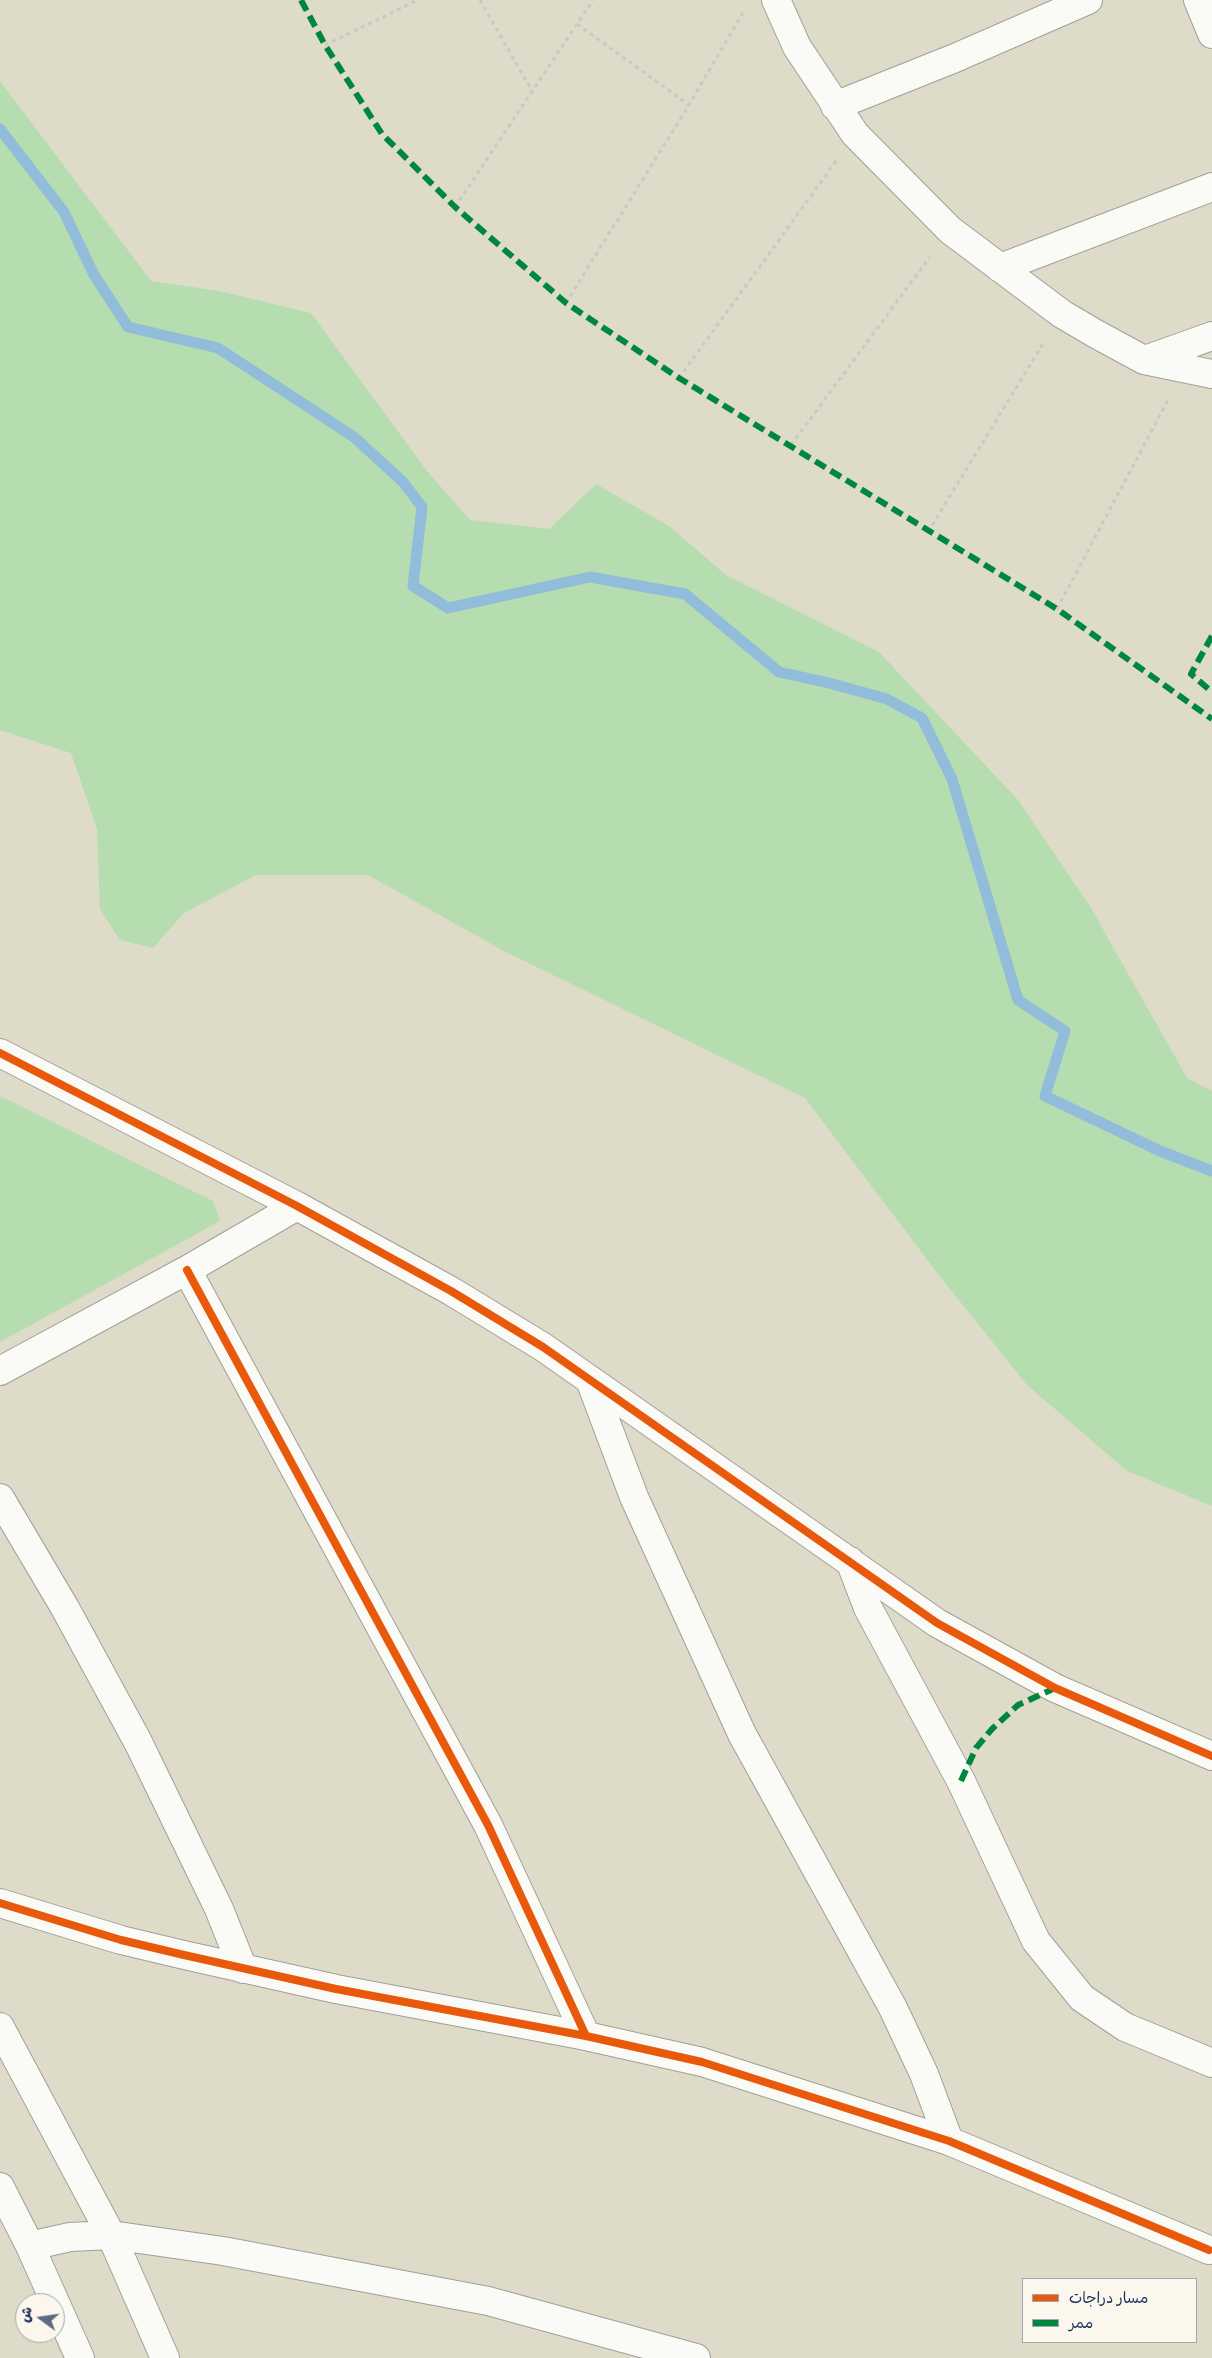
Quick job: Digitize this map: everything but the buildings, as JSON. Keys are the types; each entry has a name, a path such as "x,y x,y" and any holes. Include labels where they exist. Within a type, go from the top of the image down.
{"street":[{"path":"776,0 797,47 855,134 950,230 1062,314 1144,360 1212,374"},
{"path":"835,106 955,58 1088,0"},
{"path":"1198,0 1212,34"},
{"path":"1000,268 1212,187"},
{"path":"1144,360 1212,336"},
{"path":"0,1053 297,1206 451,1291 543,1347 937,1623 1055,1688 1212,1756"},
{"path":"0,1371 188,1270 297,1206"},
{"path":"188,1270 488,1825 586,2036"},
{"path":"590,1380 634,1497 738,1726 893,2008 924,2074 949,2141"},
{"path":"0,1498 65,1608 138,1742 218,1910 243,1969"},
{"path":"850,1561 868,1608 961,1781 1036,1941 1082,1998 1124,2026 1212,2063"},
{"path":"0,1903 121,1940 243,1969 336,1989 586,2036 702,2062 949,2141 1209,2250"},
{"path":"0,2027 111,2235 165,2358"},
{"path":"0,2187 30,2246 80,2358"},
{"path":"30,2246 70,2237 111,2235 314,2267 478,2299 696,2358"}],"path":[{"path":"325,45 418,0"},
{"path":"480,0 532,91"},
{"path":"455,206 593,0"},
{"path":"566,303 689,105 746,8"},
{"path":"576,24 689,105"},
{"path":"679,378 855,134"},
{"path":"791,445 950,230"},
{"path":"928,532 1062,314"},
{"path":"1057,609 1184,368"}],"green space":[{"path":"0,81 151,281 219,291 311,313 427,471 470,520 549,529 596,484 669,526 726,575 879,652 1018,800 1091,908 1187,1078 1212,1091 1212,1506 1127,1471 1027,1385 938,1274 805,1098 504,951 368,875 256,875 184,913 153,948 120,940 100,909 97,829 71,753 0,730"},
{"path":"0,1096 213,1201 220,1221 0,1342"}],"waterway":[{"path":"0,129 64,212 94,275 128,327 218,348 354,437 403,482 422,507 413,586 448,608 590,577 685,594 779,672 887,699 922,718 952,779 1018,1000 1065,1031 1045,1096 1160,1151 1212,1171"}],"marked path":[{"path":"301,0 325,45 382,134 455,207 566,303 679,378 1057,609 1212,719"},
{"path":"1212,636 1191,674 1212,692"},
{"path":"961,1781 976,1748 992,1729 1018,1705 1055,1688"}],"cycle path":[{"path":"0,1053 297,1206 451,1291 543,1347 937,1623 1055,1688 1212,1756"},
{"path":"187,1270 488,1825 586,2036"},
{"path":"0,1903 121,1940 184,1955 336,1989 586,2036 702,2062 949,2141 1209,2250"}]}
